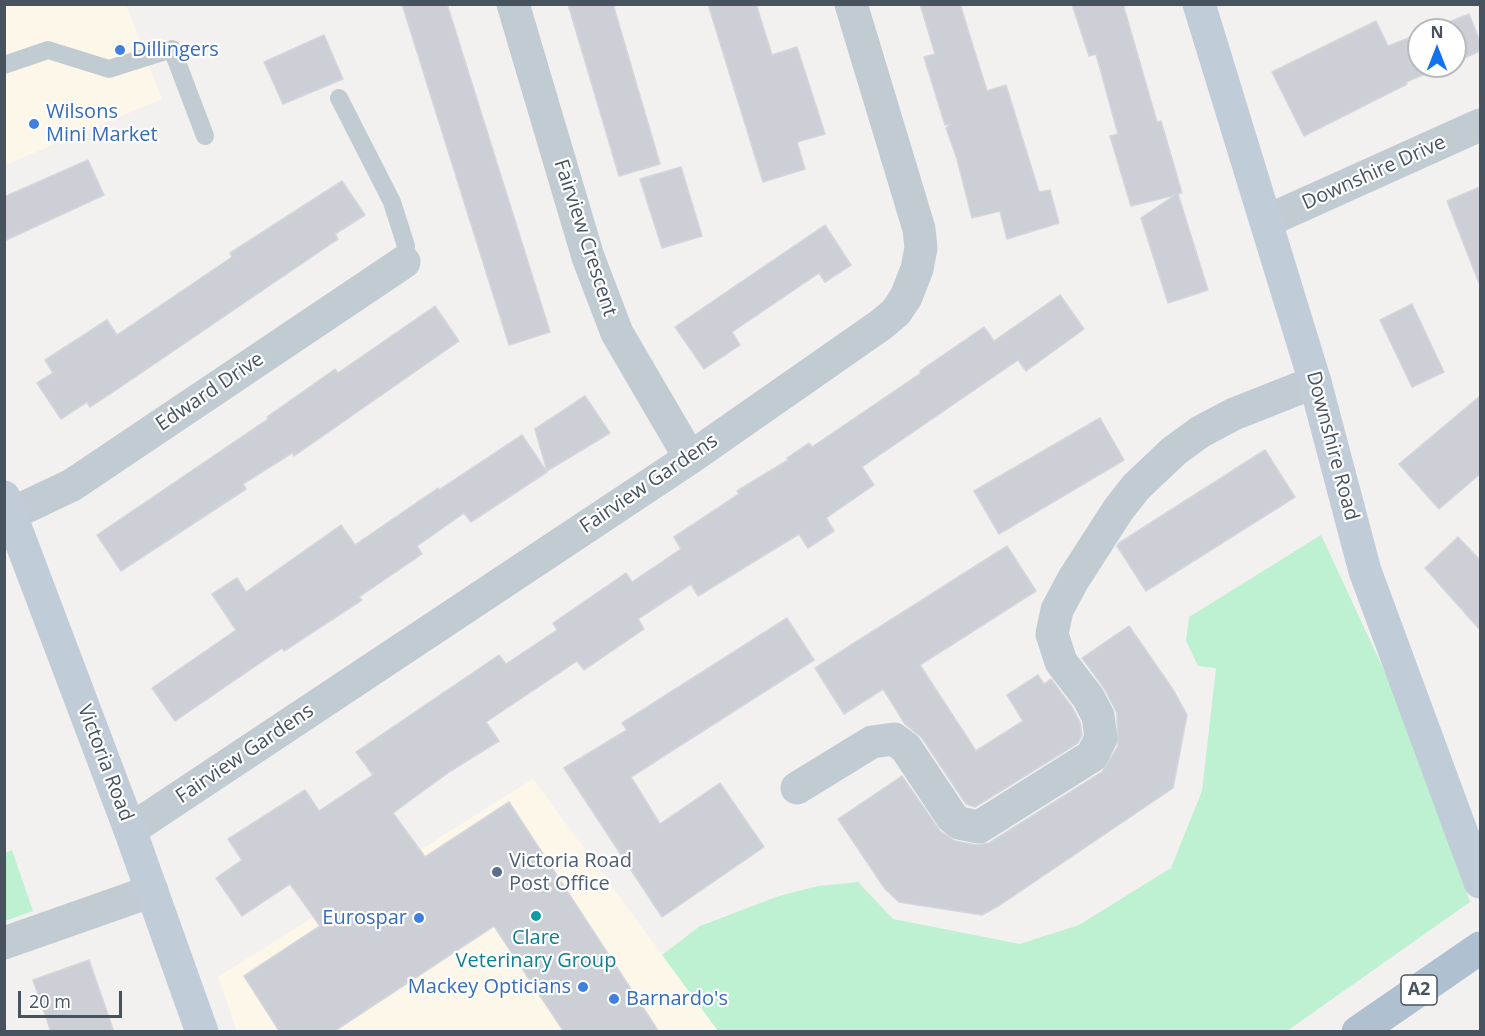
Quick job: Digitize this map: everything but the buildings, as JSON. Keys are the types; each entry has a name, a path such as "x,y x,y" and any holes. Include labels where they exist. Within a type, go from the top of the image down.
{"main road":[{"name":"A2","path":"1358,1032 1480,948"}],"street":[{"name":"Fairview Crescent","path":"513,4 588,257 617,333 690,458"},
{"name":"Fairview Gardens","path":"130,830 690,458 882,324 906,297 914,279 921,248 917,219 851,4"},
{"name":"Downshire Road","path":"1199,4 1315,382 1365,571 1480,882"},
{"name":"Downshire Drive","path":"1267,221 1480,126"},
{"name":"Edward Drive","path":"8,505 72,485 404,262"},
{"path":"797,789 872,742 886,738 896,739 906,748 952,817 959,823 979,827 1092,756 1101,738 1098,716 1088,697 1060,662 1052,634 1057,610 1073,580 1118,510 1136,487 1174,451 1200,432 1234,414 1315,382"},
{"name":"Victoria Road","path":"8,505 130,830 202,1032"},
{"path":"4,943 152,891"}],"lane":[{"path":"4,65 48,50 109,69 172,50 205,136"},
{"path":"339,98 392,202 406,246 404,262"}],"shaded area":[{"path":"5,5 126,5 162,99 5,165"},
{"path":"533,779 718,1031 237,1031 218,977"}],"green space":[{"path":"1321,535 1396,696 1470,902 1287,1031 718,1031 662,955 700,926 779,896 818,886 858,882 893,919 1020,944 1079,925 1171,868 1202,791 1216,668 1198,666 1186,641 1189,617"},
{"path":"12,850 33,911 5,921 5,853"}],"place":[{"name":"Dillingers","path":"120,50"},
{"name":"Wilsons Mini Market","path":"34,124"},
{"name":"Victoria Road Post Office","path":"497,872"},
{"name":"Clare Veterinary Group","path":"536,916"},
{"name":"Eurospar","path":"419,918"},
{"name":"Mackey Opticians","path":"583,987"},
{"name":"Barnardo's","path":"614,999"}]}
